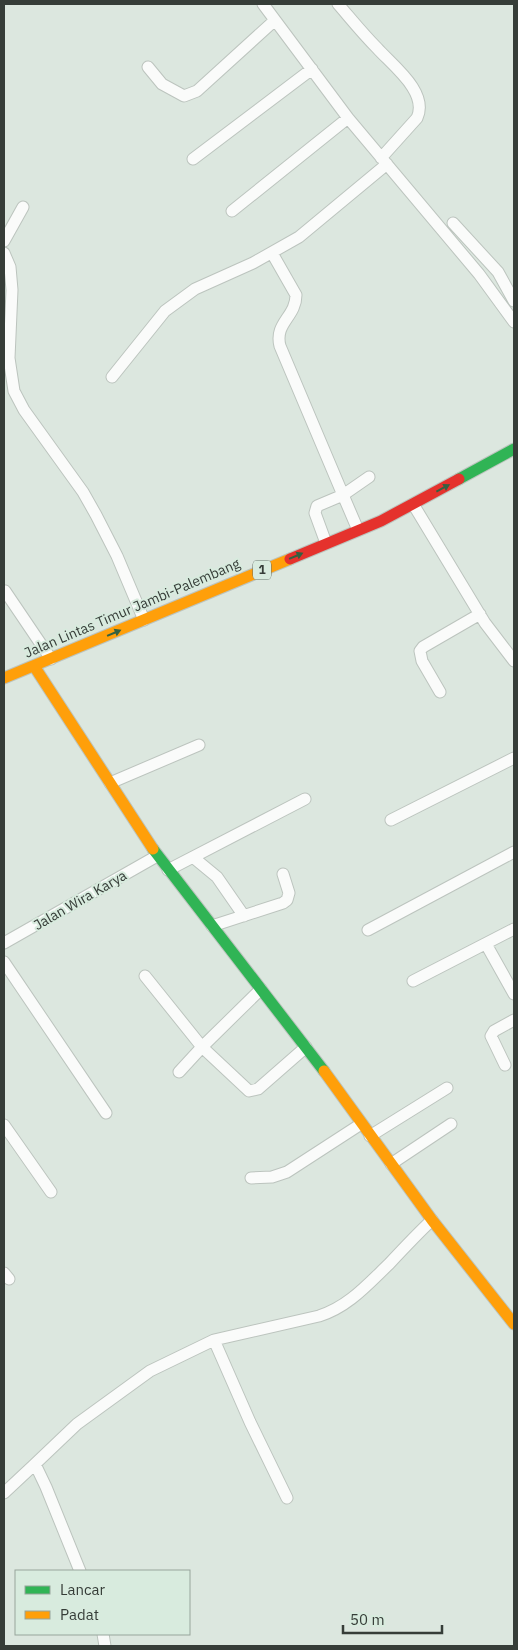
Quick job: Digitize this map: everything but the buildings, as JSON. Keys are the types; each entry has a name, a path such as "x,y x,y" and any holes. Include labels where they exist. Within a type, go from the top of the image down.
{"main road":[{"name":"Jalan Lintas Timur Jambi-Palembang","path":"276,577 388,528 416,508 514,449"},
{"name":"Jalan Lintas Timur Jambi-Palembang","path":"37,670 51,659 326,543 452,496"},
{"name":"Jalan Lintas Timur Jambi-Palembang","path":"4,678 37,670 249,588"},
{"path":"37,670 157,856 306,1047 432,1220 514,1324"}],"street":[{"path":"263,4 348,118 479,274 511,309 514,322"},
{"path":"112,377 166,311 195,288 225,276 298,238 384,161 417,118 420,112 420,104 407,78 338,4"},
{"path":"148,67 162,84 184,96 191,95 274,21"},
{"path":"193,159 312,69"},
{"path":"232,211 348,118"},
{"path":"4,241 22,207"},
{"path":"453,223 498,272 514,301"},
{"path":"4,253 10,267 12,290 9,358 14,391 24,410 83,492 117,556 144,620"},
{"path":"272,253 296,295 296,302 290,315 280,328 278,336 280,346 358,530"},
{"path":"326,543 316,519 316,508 324,502 343,495 369,477"},
{"path":"416,508 480,614 514,661"},
{"path":"5,591 51,659"},
{"path":"440,692 422,661 420,651 423,647 480,614"},
{"path":"110,783 199,745"},
{"path":"391,820 514,758"},
{"path":"168,870 305,799"},
{"path":"368,930 514,852"},
{"name":"Jalan Wira Karya","path":"4,943 157,856"},
{"path":"194,858 217,877 244,916"},
{"path":"212,926 287,900 289,893 283,874"},
{"path":"413,981 514,930"},
{"path":"486,944 514,994"},
{"path":"4,962 106,1113"},
{"path":"145,976 202,1047 249,1091 254,1092 306,1047"},
{"path":"179,1072 261,989"},
{"path":"505,1065 491,1036 494,1031 514,1020"},
{"path":"370,1136 447,1088"},
{"path":"251,1178 272,1177 281,1174 361,1124"},
{"path":"392,1164 451,1124"},
{"path":"4,1125 51,1192"},
{"path":"4,1493 77,1424 117,1393 150,1371 214,1340 332,1312 360,1294 432,1220"},
{"path":"214,1340 250,1422 287,1498"},
{"path":"35,1464 80,1570"}],"traffic: fast":[{"path":"459,479 514,449"},
{"path":"153,849 324,1071"}],"traffic: slow":[{"path":"4,678 290,559"},
{"path":"34,666 153,849"},
{"path":"324,1071 432,1220 514,1324"}],"traffic: jam":[{"path":"290,559 381,521 459,479"}]}
